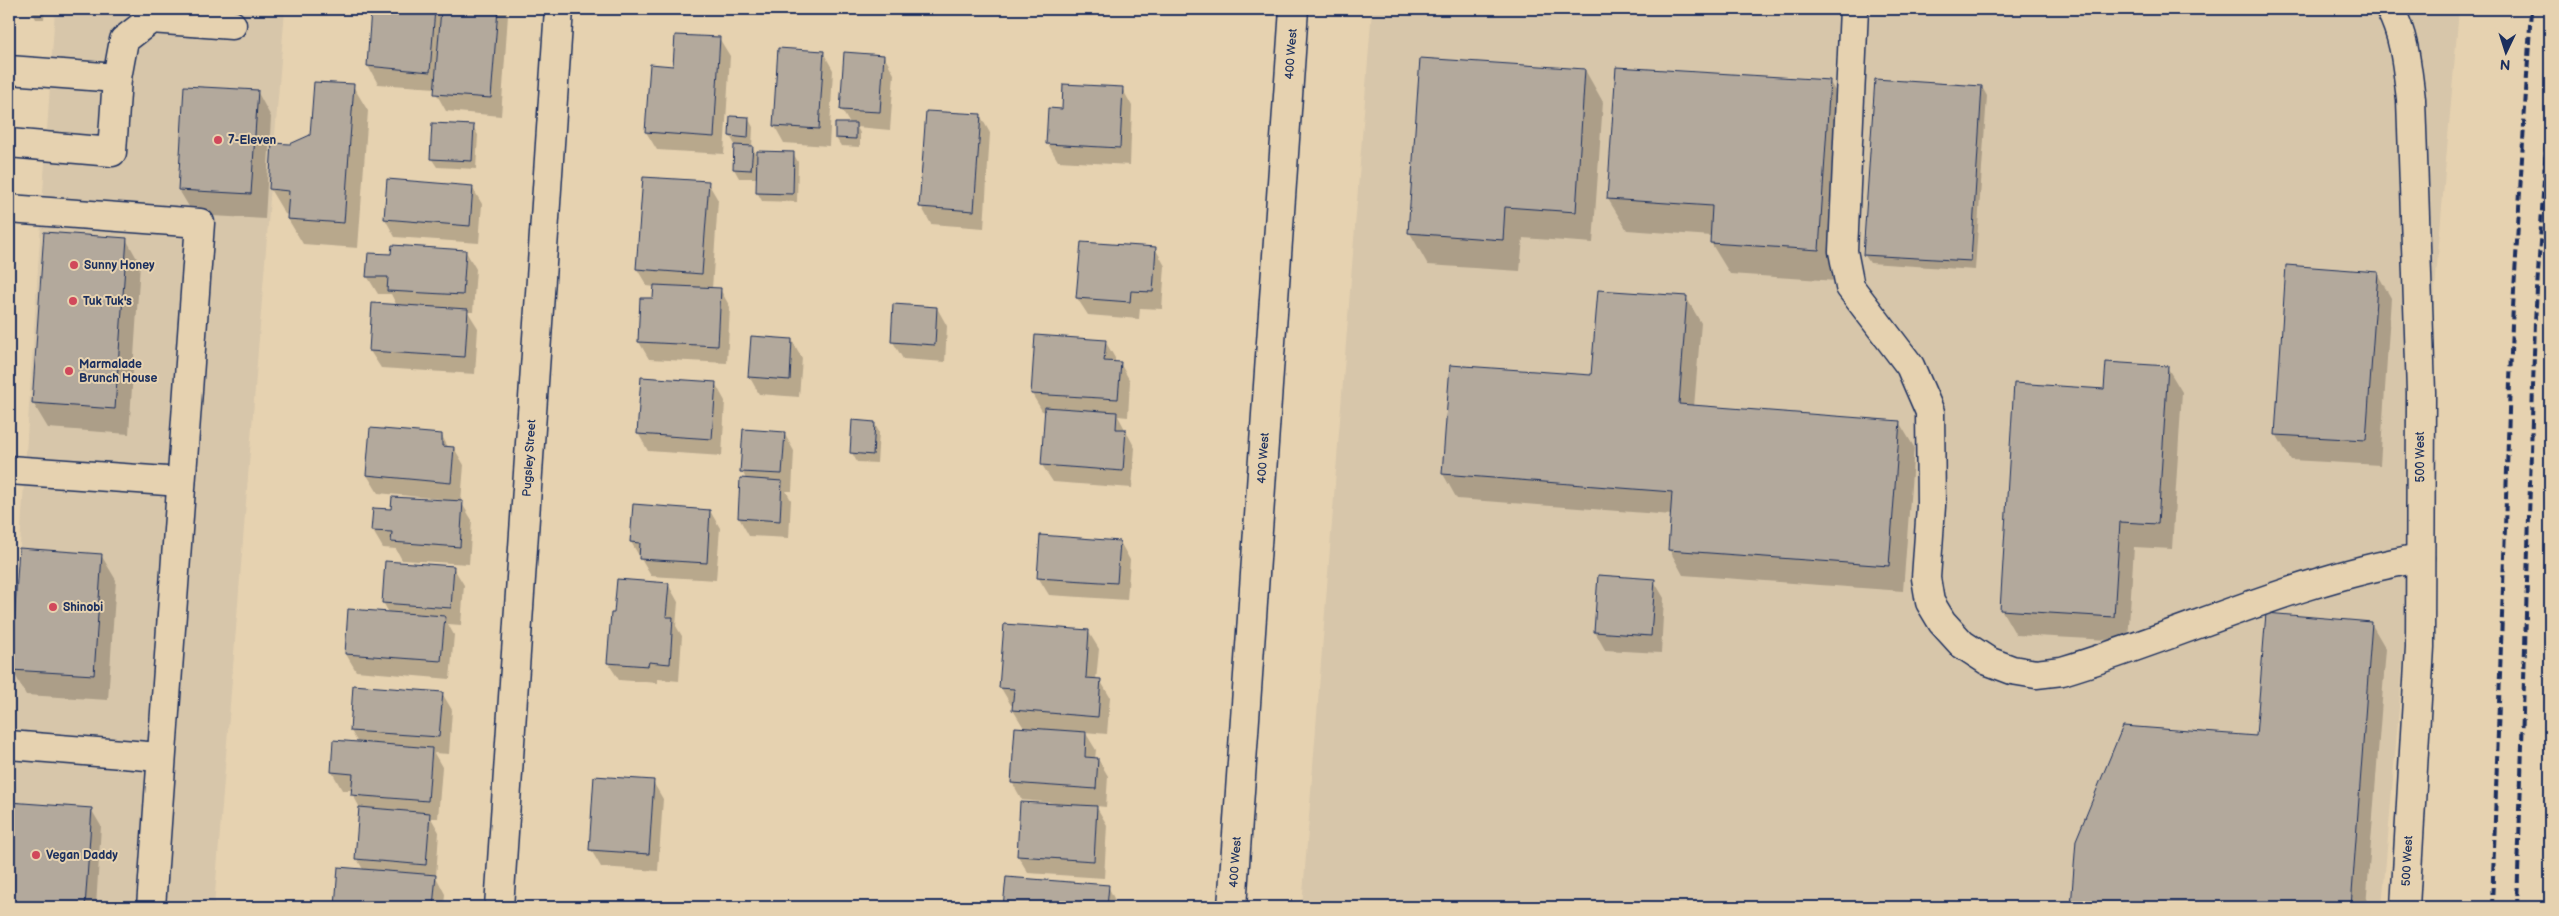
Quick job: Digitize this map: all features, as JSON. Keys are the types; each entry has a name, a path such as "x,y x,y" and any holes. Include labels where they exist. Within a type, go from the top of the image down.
{"street":[{"name":"Pugsley Street","path":"499,907 559,9"},
{"name":"400 West","path":"1232,907 1294,9"},
{"path":"1854,9 1843,251 1850,287 1910,366 1930,412 1931,506 1926,578 1930,602 1942,622 1962,644 1988,661 2012,670 2036,674 2062,671 2288,592 2380,564 2420,558"},
{"name":"500 West","path":"2390,9 2398,26 2406,54 2411,99 2421,392 2420,647 2405,907"},
{"path":"9,143 112,152 117,78 124,40 152,14 232,25"},
{"path":"9,70 117,78"},
{"path":"9,209 200,223 150,907"},
{"path":"9,470 181,482"},
{"path":"9,745 160,757"}],"shaded area":[{"path":"55,9 285,9 214,907 9,907 9,713"},
{"path":"1372,9 2459,9 2382,907 1302,907"}],"building":[{"path":"371,9 435,9 430,72 367,66"},
{"path":"441,9 498,9 491,98 434,94"},
{"path":"675,35 720,37 714,137 645,132 650,64 673,66"},
{"path":"778,48 824,51 819,129 773,126"},
{"path":"844,52 884,55 880,112 840,110"},
{"path":"1420,58 1585,69 1576,212 1505,207 1503,240 1408,233"},
{"path":"1616,67 1830,80 1819,250 1710,243 1712,206 1607,199"},
{"path":"1875,79 1982,86 1971,261 1863,255"},
{"path":"314,82 354,84 344,223 287,219 289,191 269,189 272,143 290,144 310,135"},
{"path":"1063,84 1123,87 1120,148 1046,144 1048,108 1062,109"},
{"name":"7-Eleven","path":"184,86 258,90 251,194 178,190"},
{"path":"926,111 981,114 974,211 919,207"},
{"path":"730,116 749,117 748,138 729,136"},
{"path":"432,123 474,125 472,161 430,159"},
{"path":"835,123 856,123 856,139 835,138"},
{"path":"734,145 753,146 751,170 733,169"},
{"path":"757,151 794,152 793,194 756,193"},
{"path":"643,177 709,181 702,274 636,269"},
{"path":"387,179 473,186 470,226 384,219"},
{"path":"44,232 127,238 115,409 32,403"},
{"path":"1081,242 1156,247 1153,292 1131,291 1130,302 1076,298"},
{"path":"392,245 466,250 463,295 387,291 388,277 366,277 368,253 391,254"},
{"path":"2286,265 2378,272 2366,440 2275,435"},
{"path":"654,285 721,288 718,346 638,342 640,298 653,298"},
{"path":"1598,290 1687,296 1679,404 1900,421 1889,566 1668,550 1672,492 1442,474 1450,365 1591,375"},
{"path":"372,303 468,309 465,357 369,351"},
{"path":"893,304 937,307 935,345 891,342"},
{"path":"1035,335 1106,340 1104,361 1121,362 1118,399 1031,394"},
{"path":"751,336 792,339 790,380 748,377"},
{"path":"2106,362 2168,366 2158,524 2120,522 2114,617 2000,610 2014,383 2104,389"},
{"path":"641,377 716,382 712,439 637,434"},
{"path":"1045,407 1117,412 1116,429 1126,429 1123,471 1041,465"},
{"path":"852,420 875,422 873,455 850,453"},
{"path":"370,428 442,434 442,446 454,447 451,483 366,475"},
{"path":"743,429 785,432 782,474 740,472"},
{"path":"740,478 782,481 780,521 738,518"},
{"path":"392,497 463,501 460,547 391,542 392,532 371,531 373,508 391,509"},
{"path":"633,504 710,510 707,563 639,559 640,543 630,542"},
{"path":"1040,535 1120,541 1117,583 1037,578"},
{"path":"19,548 102,554 94,675 11,670"},
{"path":"385,561 454,566 451,608 382,603"},
{"path":"1598,575 1655,579 1651,636 1594,632"},
{"path":"617,579 669,583 666,617 673,617 670,664 649,662 648,666 607,663 611,613 614,613"},
{"path":"348,609 445,616 441,661 345,654"},
{"path":"2266,613 2372,622 2351,907 2071,907 2076,840 2123,726 2256,736"},
{"path":"1004,624 1089,630 1086,678 1101,679 1098,717 1012,710 1014,689 999,688"},
{"path":"353,685 443,692 439,737 350,731"},
{"path":"1015,727 1086,732 1085,757 1098,758 1096,789 1011,783"},
{"path":"333,740 432,748 428,801 351,795 353,774 331,772"},
{"path":"594,776 654,780 649,854 589,850"},
{"path":"9,802 92,808 85,907 9,907"},
{"path":"1020,802 1097,806 1094,861 1017,856"},
{"path":"359,807 430,813 426,865 355,859"},
{"path":"338,867 436,875 433,907 335,907"},
{"path":"1006,877 1109,885 1107,907 1003,907"}],"railway":[{"path":"2492,907 2512,324 2531,9"},
{"path":"2517,907 2535,322 2550,82"}],"place":[{"name":"7-Eleven","path":"218,140"},
{"name":"Sunny Honey","path":"74,265"},
{"name":"Tuk Tuk's","path":"73,301"},
{"name":"Marmalade Brunch House","path":"69,371"},
{"name":"Shinobi","path":"53,607"},
{"name":"Vegan Daddy","path":"36,855"}]}
